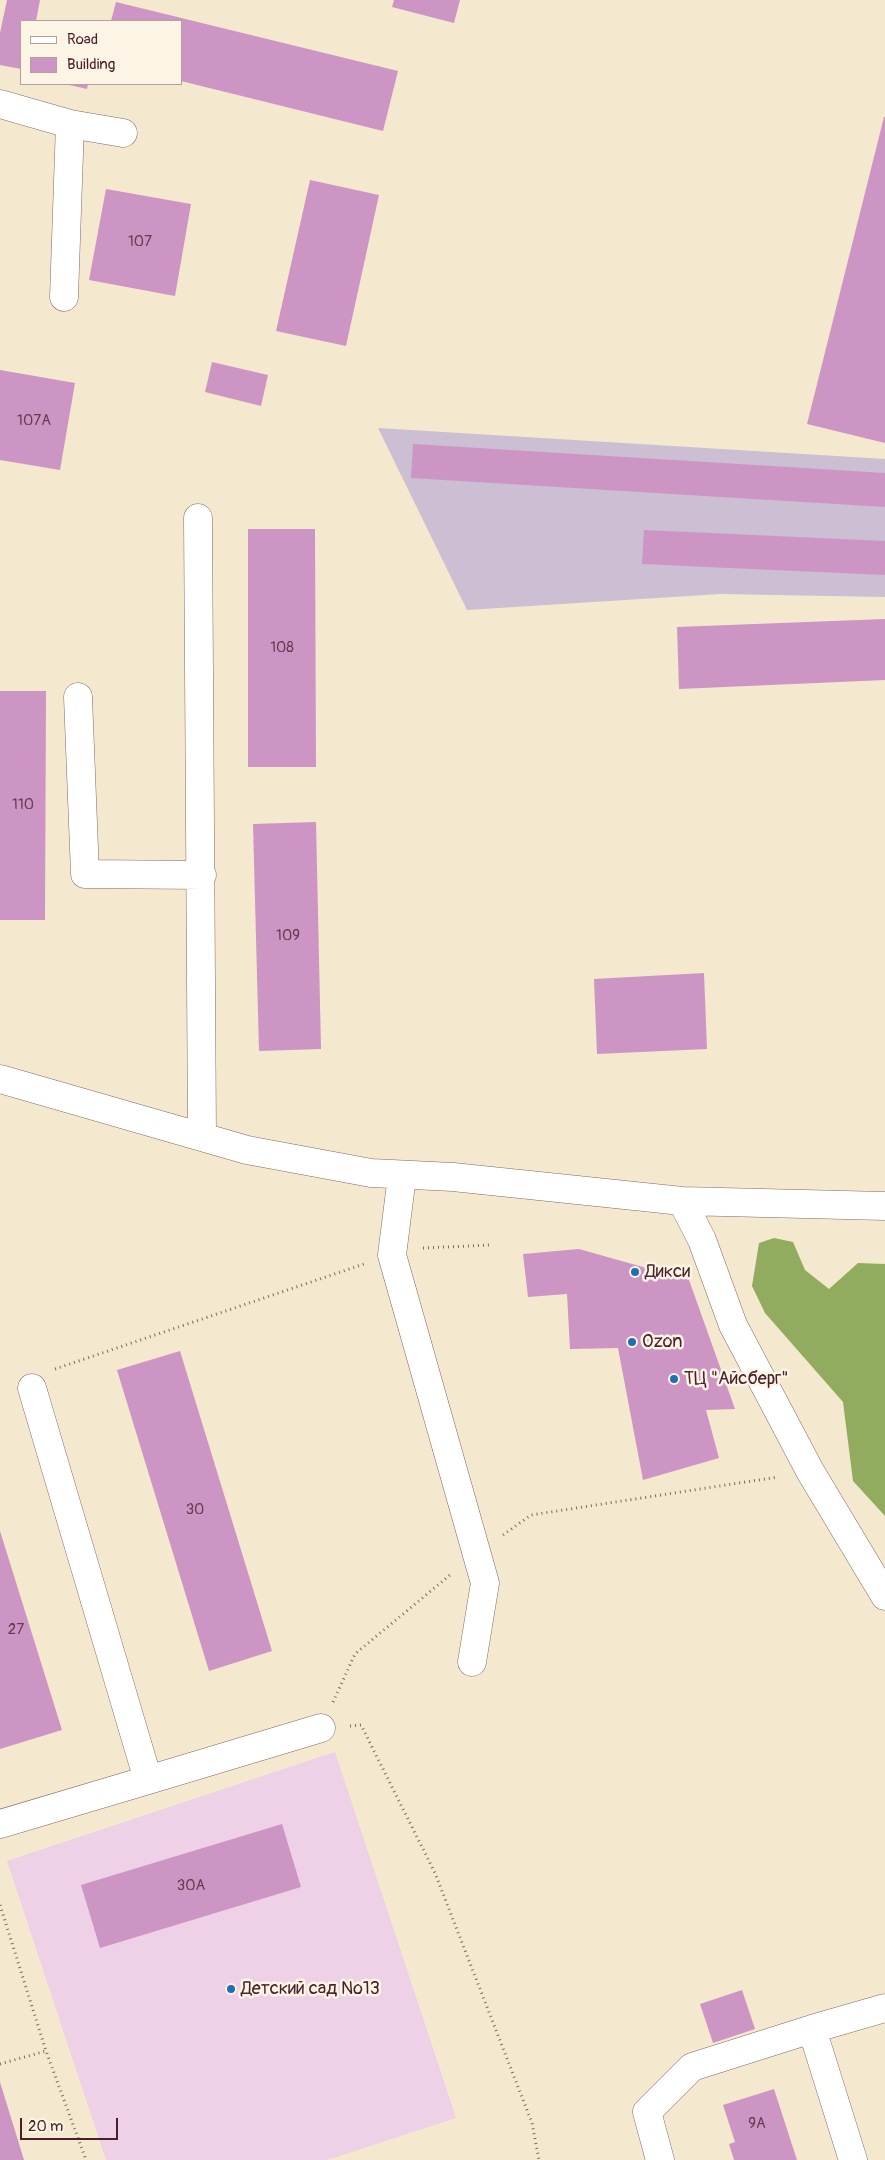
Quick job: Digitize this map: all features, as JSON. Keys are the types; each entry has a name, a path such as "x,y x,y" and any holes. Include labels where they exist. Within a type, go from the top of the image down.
{"street":[{"path":"0,104 70,124 123,133"},
{"path":"64,296 70,124"},
{"path":"198,518 202,875 202,1136"},
{"path":"78,697 85,874 202,875"},
{"path":"0,1079 247,1150 371,1173 453,1178 682,1201 885,1206"},
{"path":"402,1176 392,1255 485,1583 472,1662"},
{"path":"682,1201 702,1240 733,1325 810,1472 885,1596"},
{"path":"32,1388 148,1780"},
{"path":"0,1824 320,1728"},
{"path":"660,2160 647,2112 692,2067 885,2008"},
{"path":"812,2029 853,2160"}],"path":[{"path":"32,1388 52,1370 392,1255 423,1248 490,1245"},
{"path":"539,2160 532,2123 435,1873 361,1726 320,1728 355,1654 476,1553 531,1515 810,1472"},
{"path":"0,1905 46,2051 86,2160"},
{"path":"0,2064 46,2051"}],"shaded area":[{"path":"378,428 885,459 885,597 720,594 467,610"},
{"name":"Детский сад №13","path":"335,1752 456,2118 327,2160 106,2160 7,1861"}],"green space":[{"path":"774,1238 793,1242 805,1270 829,1289 858,1263 885,1264 885,1516 853,1481 843,1402 765,1313 752,1286 759,1243"}],"building":[{"path":"7,0 40,0 36,20 20,20 20,69 0,65 0,33"},
{"path":"394,0 460,0 454,23 392,7"},
{"path":"116,2 398,71 383,131 182,81 182,20 111,20"},
{"path":"69,85 88,85 87,89"},
{"path":"885,117 885,443 807,424"},
{"path":"310,180 379,195 346,346 276,331"},
{"path":"106,189 191,204 175,296 89,280"},
{"path":"212,362 268,375 261,406 205,392"},
{"path":"0,370 75,383 60,470 0,460"},
{"path":"413,444 885,473 885,507 411,478"},
{"path":"248,529 315,529 316,767 248,767"},
{"path":"644,530 885,541 885,575 642,564"},
{"path":"885,619 885,680 679,689 677,627"},
{"path":"0,691 46,691 45,920 0,920"},
{"path":"316,822 321,1049 259,1051 253,824"},
{"path":"704,973 707,1049 597,1054 594,979"},
{"name":"ТЦ \"Айсберг\"","path":"579,1249 689,1280 735,1409 706,1410 719,1458 643,1480 618,1348 570,1349 567,1294 528,1297 523,1254"},
{"path":"180,1351 272,1651 209,1671 117,1370"},
{"path":"0,1531 62,1730 0,1749"},
{"path":"282,1824 301,1887 100,1948 81,1885"},
{"path":"742,1990 755,2029 713,2043 700,2004"},
{"path":"0,2082 24,2160 0,2160"},
{"path":"774,2089 797,2160 734,2160 729,2144 735,2142 723,2105"}],"place":[{"name":"Дикси","path":"635,1272"},
{"name":"Ozon","path":"632,1342"},
{"name":"ТЦ \"Айсберг\"","path":"674,1379"},
{"name":"Детский сад №13","path":"231,1989"}]}
